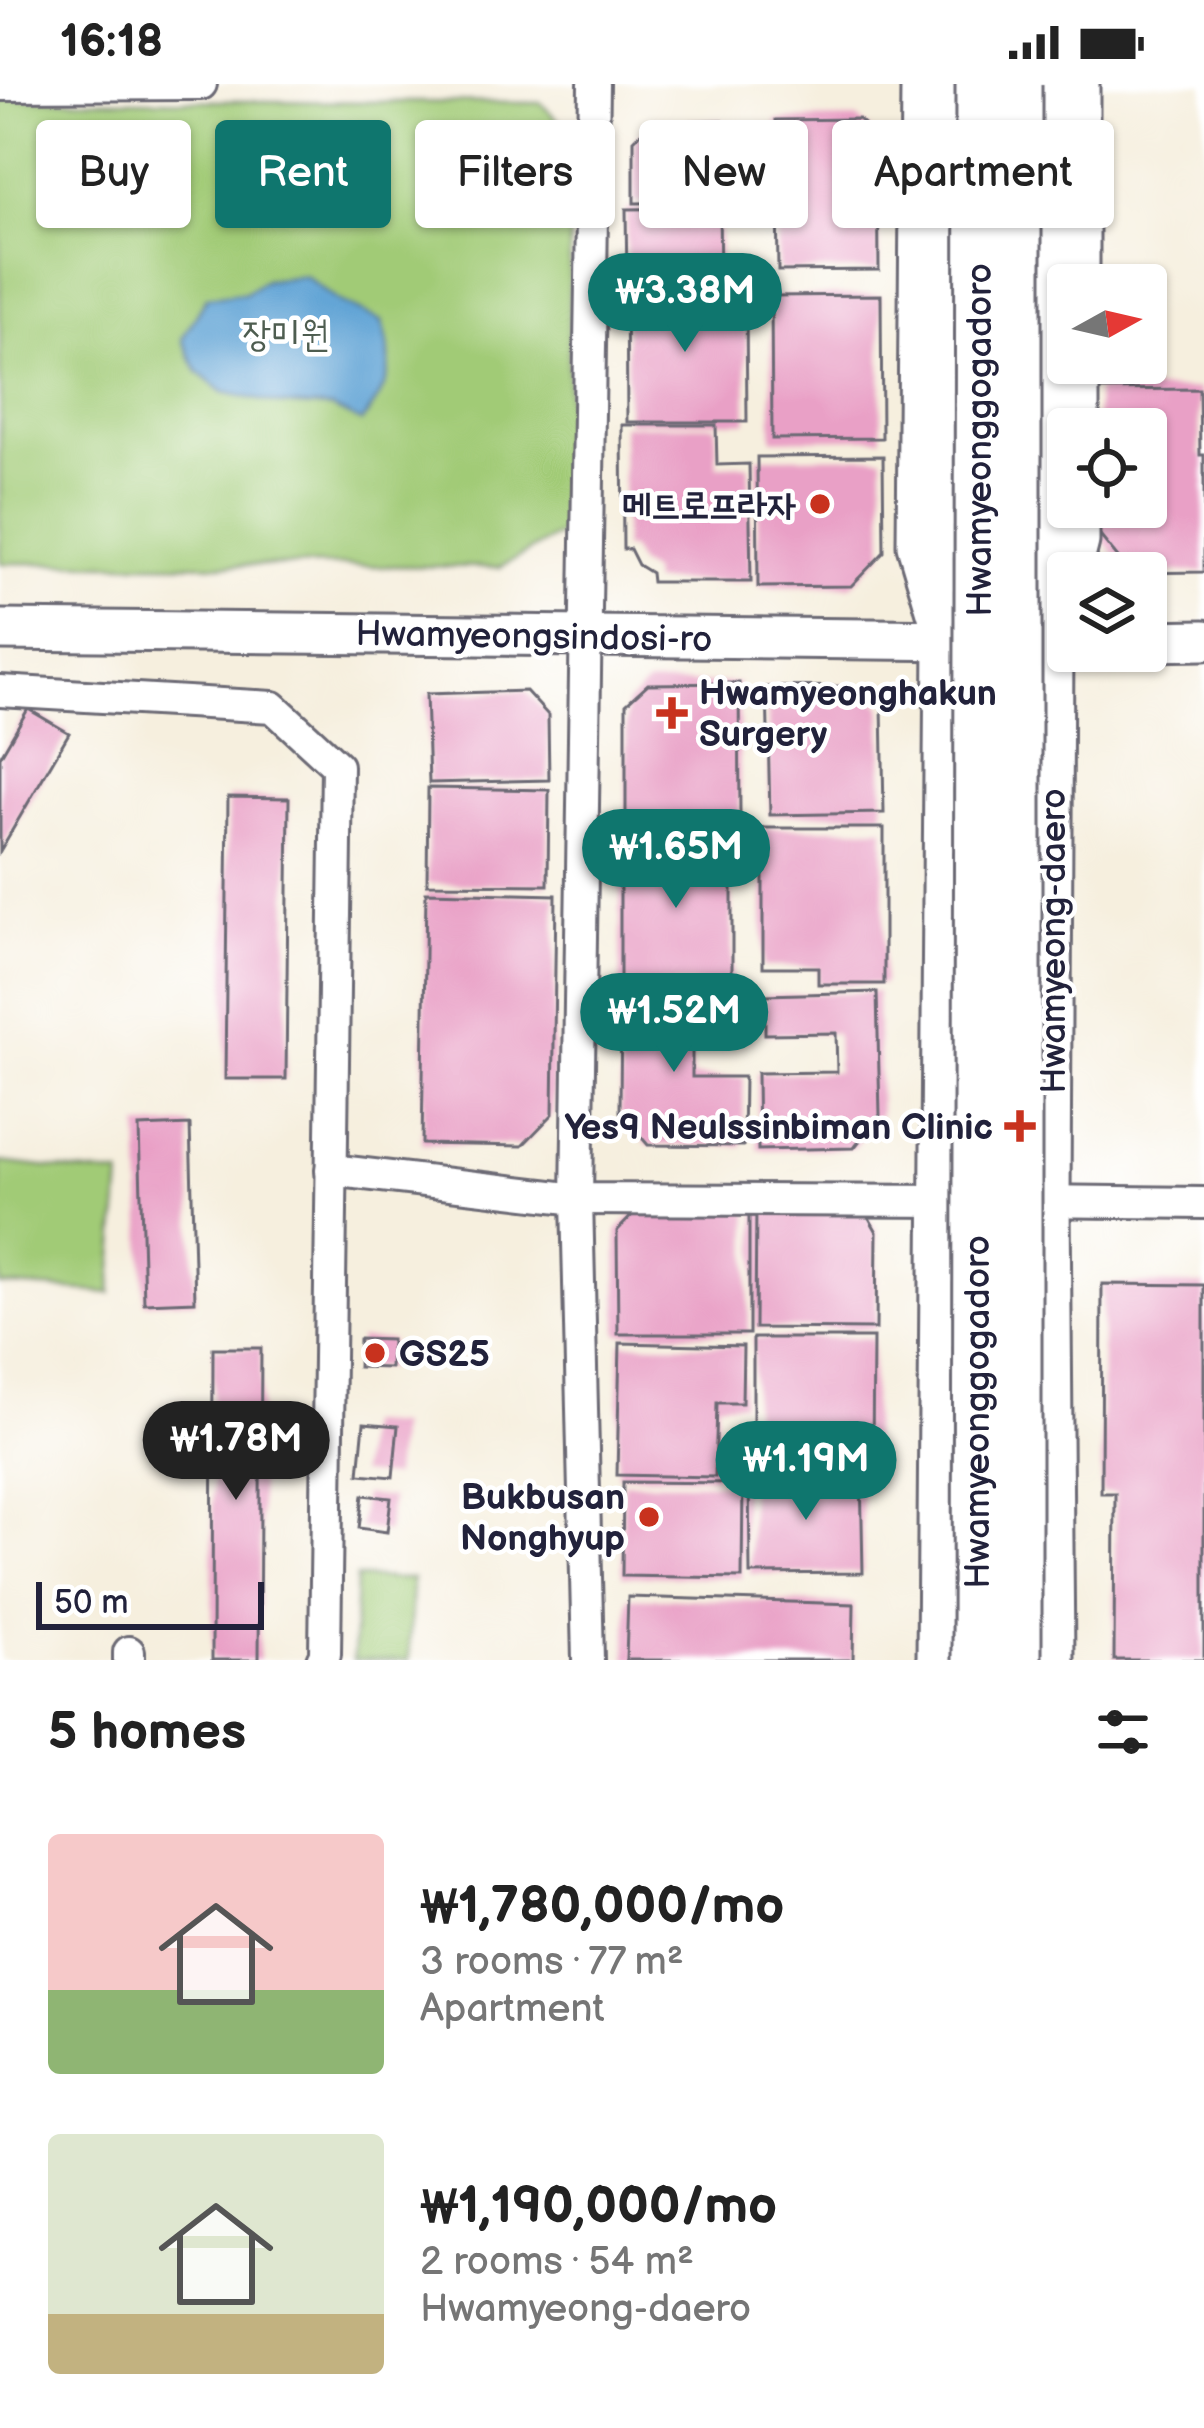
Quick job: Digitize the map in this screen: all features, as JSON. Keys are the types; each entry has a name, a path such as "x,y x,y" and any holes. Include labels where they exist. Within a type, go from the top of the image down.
{"highway":[{"path":"945,639 950,84"},
{"name":"Hwamyeonggogadoro","path":"976,1660 979,84"},
{"name":"Hwamyeonggogadoro","path":"1018,84 1018,1660"},
{"path":"1050,84 1062,408"}],"main road":[{"path":"921,84 917,545 945,639 938,1660"},
{"path":"1079,84 1079,264"},
{"name":"Hwamyeongsindosi-ro","path":"0,630 1047,642"},
{"path":"1167,640 1204,640"},
{"name":"Hwamyeong-daero","path":"1054,1660 1050,1202 1060,672"}],"street":[{"path":"0,86 201,84"},
{"path":"588,1660 577,1199 594,84"},
{"path":"0,691 273,707 337,766 322,1660"},
{"path":"331,1170 577,1199 1204,1203"}],"green space":[{"name":"장미원","path":"0,99 540,103 558,120 415,120 415,228 570,228 566,531 500,567 0,563"},
{"path":"0,1162 121,1176 111,1293 0,1285"},
{"path":"356,1578 412,1579 409,1660 353,1660"}],"water":[{"path":"305,276 339,302 382,321 389,349 388,374 361,422 332,408 282,405 223,392 198,372 182,339 207,297 246,293 265,280"}],"building":[{"path":"858,119 859,120 832,120 832,228 879,228 879,270 778,271 777,228 808,228 808,120 776,120"},
{"path":"639,135 639,203 634,203 634,140"},
{"path":"626,209 639,209 639,228 719,228 720,280 627,281"},
{"path":"626,284 720,284 720,305 746,305 747,422 627,422"},
{"path":"881,295 882,438 772,439 771,296"},
{"path":"1199,389 1204,572 1167,572 1167,552 1113,552 1097,532 1097,528 1167,528 1167,408 1096,408 1096,390"},
{"path":"622,425 716,425 717,465 749,464 751,582 652,582 651,573 638,565 630,549 623,549"},
{"name":"메트로프라자","path":"883,456 884,552 851,586 758,587 757,457"},
{"path":"739,683 740,815 626,816 626,704 648,684"},
{"path":"854,686 882,705 884,813 770,815 767,687"},
{"path":"526,691 548,715 549,780 429,783 426,694"},
{"path":"28,709 69,733 0,851 0,757"},
{"path":"428,788 549,790 548,885 427,884"},
{"path":"228,797 289,798 286,1079 225,1079"},
{"path":"763,828 884,828 884,984 818,984 818,967 763,967"},
{"path":"620,838 732,838 732,984 620,984"},
{"path":"426,892 556,895 553,1114 522,1146 422,1144"},
{"path":"877,992 880,1115 854,1148 758,1150 757,1073 837,1072 836,1033 765,1034 765,995"},
{"path":"621,993 718,994 718,1015 692,1015 692,1077 744,1077 743,1146 648,1145 620,1112"},
{"path":"190,1125 195,1301 144,1303 139,1127"},
{"path":"644,1203 749,1203 749,1334 618,1334 617,1231"},
{"path":"756,1207 864,1209 877,1232 876,1329 755,1328"},
{"path":"1102,1284 1204,1285 1204,1660 1114,1660 1115,1493 1101,1493"},
{"path":"753,1338 873,1338 872,1458 753,1459"},
{"name":"GS25","path":"359,1339 391,1340 390,1368 358,1367"},
{"path":"620,1343 743,1346 742,1403 717,1403 715,1477 617,1475"},
{"path":"213,1348 261,1348 259,1660 212,1660"},
{"path":"364,1423 398,1426 393,1477 359,1474"},
{"path":"749,1472 861,1472 863,1573 750,1574"},
{"path":"623,1482 743,1483 742,1578 622,1576"},
{"path":"363,1495 391,1498 387,1532 359,1528"},
{"path":"628,1597 854,1604 853,1660 626,1660"}],"place":[{"name":"메트로프라자","path":"820,504"},
{"name":"Hwamyeonghakun Surgery","path":"672,713"},
{"name":"Yes9 Neulssinbiman Clinic","path":"1020,1126"},
{"name":"GS25","path":"375,1353"},
{"name":"Bukbusan Nonghyup","path":"649,1517"}]}
